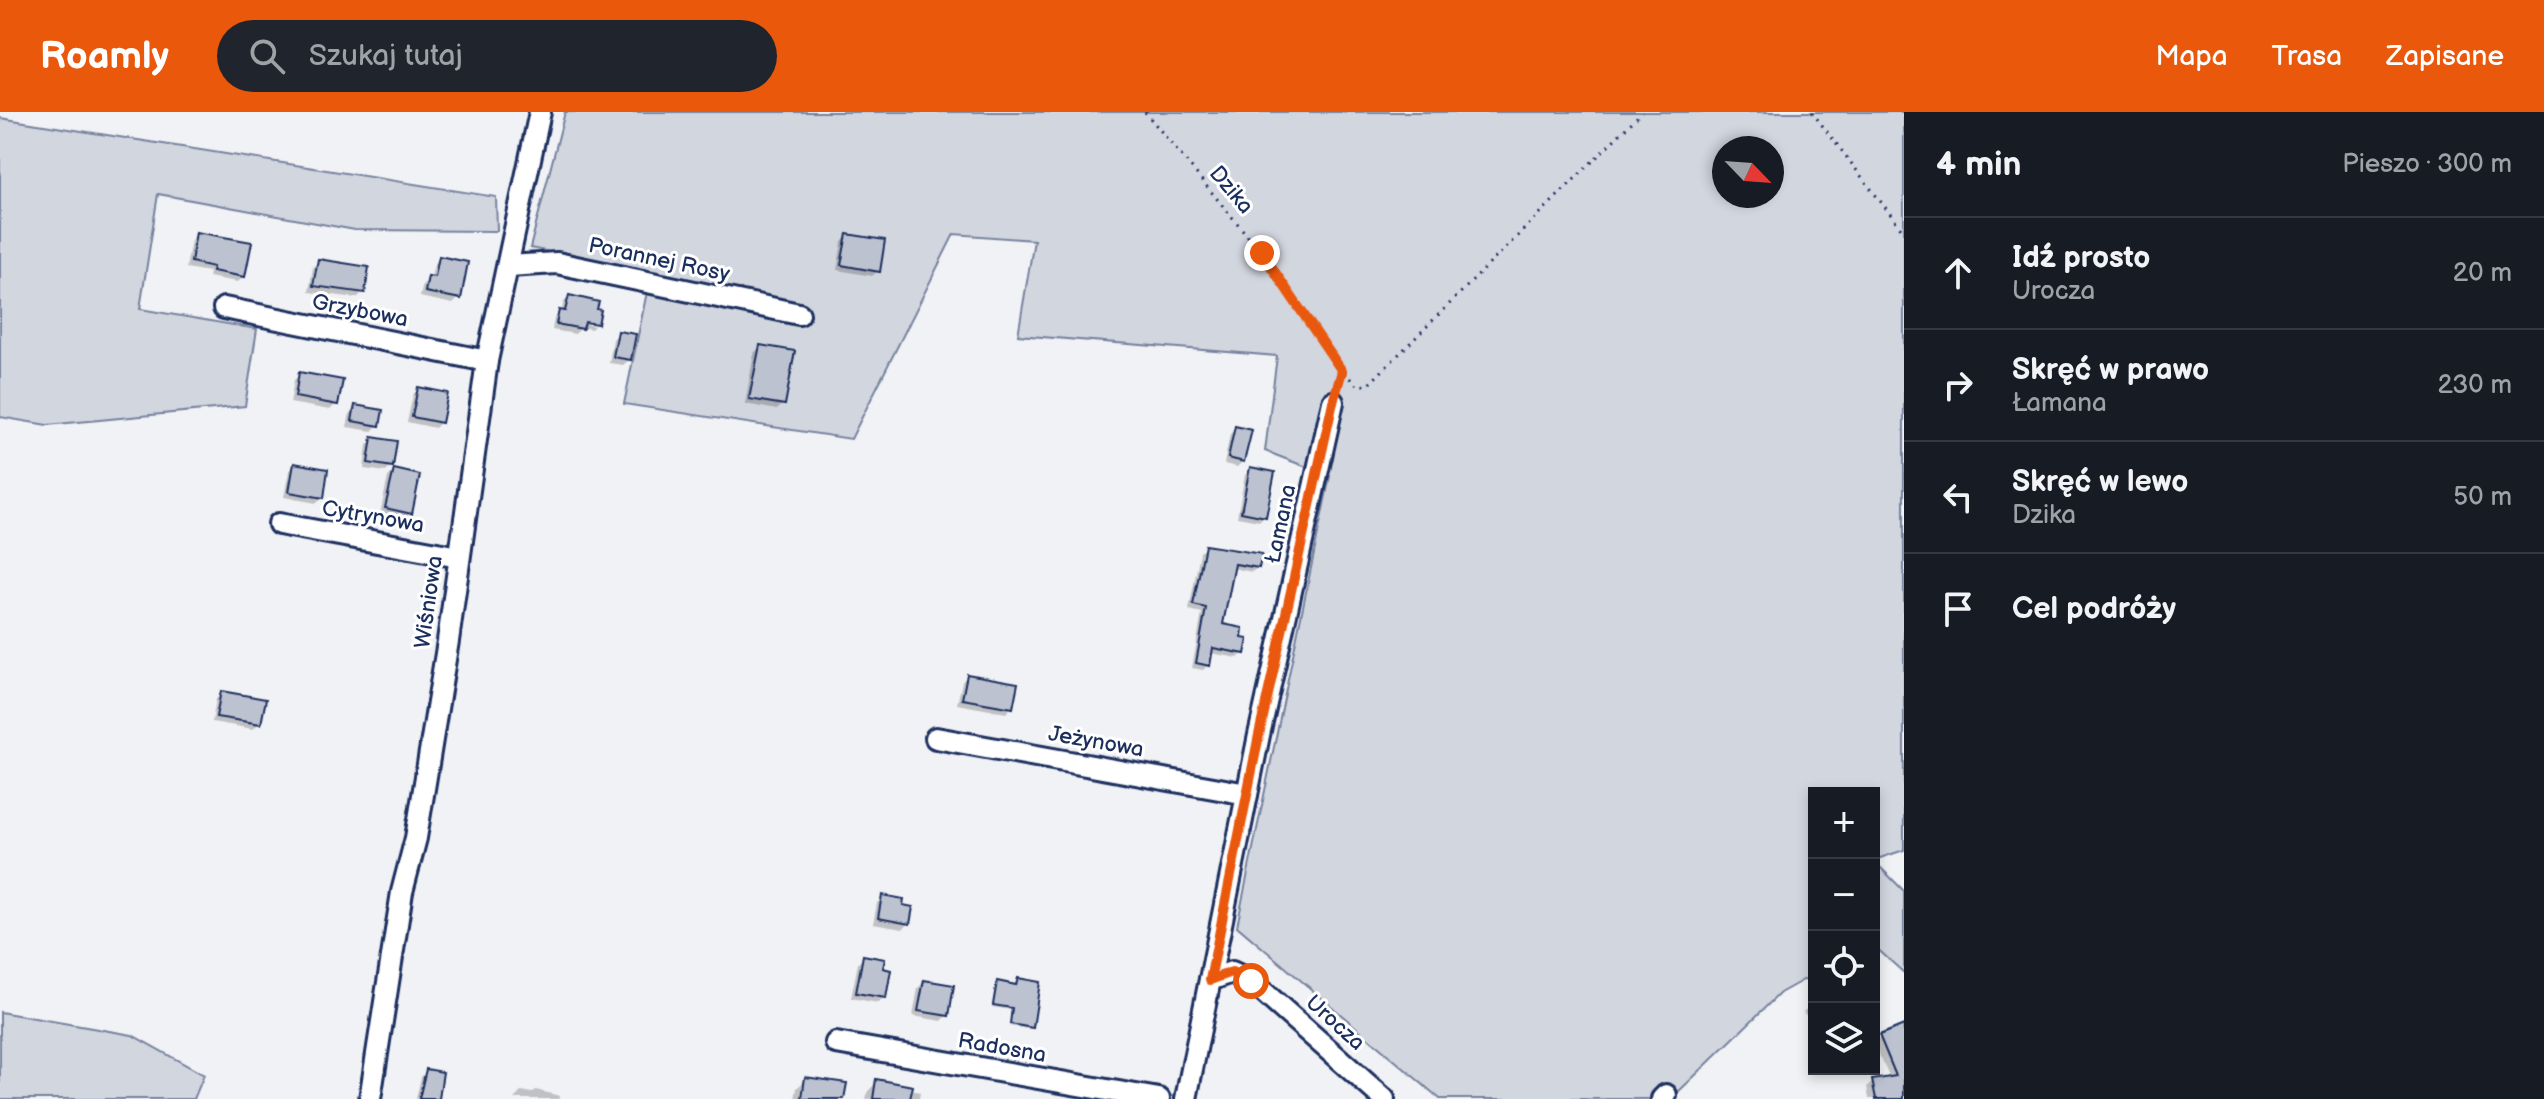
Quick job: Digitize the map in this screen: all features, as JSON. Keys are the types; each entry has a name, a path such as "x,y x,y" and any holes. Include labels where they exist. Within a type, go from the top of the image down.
{"street":[{"name":"Wiśniowa","path":"370,1099 402,892 416,838 487,361 540,112"},
{"name":"Porannej Rosy","path":"508,266 557,263 799,314"},
{"name":"Grzybowa","path":"224,308 487,361"},
{"name":"Łamana","path":"1186,1099 1247,794 1333,402"},
{"name":"Cytrynowa","path":"279,524 459,557"},
{"name":"Jeżynowa","path":"936,738 1247,794"},
{"name":"Urocza","path":"1210,980 1232,972 1251,981 1384,1099"},
{"name":"Radosna","path":"836,1043 1159,1099"}],"path":[{"name":"Dzika","path":"1145,112 1262,253 1342,371"},
{"path":"1333,402 1342,371 1358,386 1368,385 1642,112"},
{"path":"1812,112 1904,232"}],"shaded area":[{"path":"565,112 1904,112 1904,850 1880,858 1880,787 1808,787 1808,977 1780,993 1671,1099 1440,1099 1237,926 1330,476 1265,451 1277,356 1018,335 1034,240 954,234 851,439 624,404 651,272 530,248"},
{"path":"0,118 496,197 497,231 355,230 158,194 140,309 257,329 245,406 47,425 0,417"},
{"path":"1880,867 1904,891 1904,973 1880,951"},
{"path":"0,1012 132,1035 204,1075 194,1099 0,1099"}],"building":[{"path":"196,232 252,242 245,277 212,271 213,267 191,262"},
{"path":"847,234 885,240 880,272 841,265"},
{"path":"439,256 468,262 461,299 425,292 428,276 435,277"},
{"path":"318,259 369,267 365,293 313,286"},
{"path":"569,295 599,302 598,324 585,322 583,329 556,324 559,310 565,311"},
{"path":"618,331 636,334 631,360 613,357"},
{"path":"760,345 795,351 785,405 749,399"},
{"path":"299,372 343,380 338,405 295,397"},
{"path":"418,387 448,393 442,423 412,417"},
{"path":"355,405 383,410 380,426 352,421"},
{"path":"1235,426 1252,430 1244,462 1228,458"},
{"path":"372,437 397,441 393,467 368,463"},
{"path":"294,463 328,469 324,498 289,492"},
{"path":"1250,467 1275,472 1266,517 1241,512"},
{"path":"394,469 420,475 412,514 385,508"},
{"path":"1205,545 1262,554 1259,568 1235,564 1223,624 1243,628 1242,638 1248,639 1245,654 1213,648 1210,666 1196,663 1206,608 1193,605"},
{"path":"967,674 1018,683 1013,708 962,699"},
{"path":"221,691 266,699 261,724 216,717"},
{"path":"882,895 904,899 903,905 913,907 910,924 878,918"},
{"path":"863,955 885,959 883,968 891,970 886,998 856,993"},
{"path":"1018,978 1040,982 1033,1028 1010,1024 1012,1008 993,1005 997,981 1016,985"},
{"path":"924,980 954,985 949,1016 918,1011"},
{"path":"1904,1025 1904,1099 1876,1099 1872,1080 1896,1076 1880,1035"},
{"path":"426,1069 443,1072 439,1099 419,1099"},
{"path":"805,1077 847,1083 844,1099 802,1099"},
{"path":"876,1079 913,1086 910,1099 873,1099"}],"route":[{"path":"1251,981 1232,972 1210,980 1259,735 1342,371 1262,253"}]}
